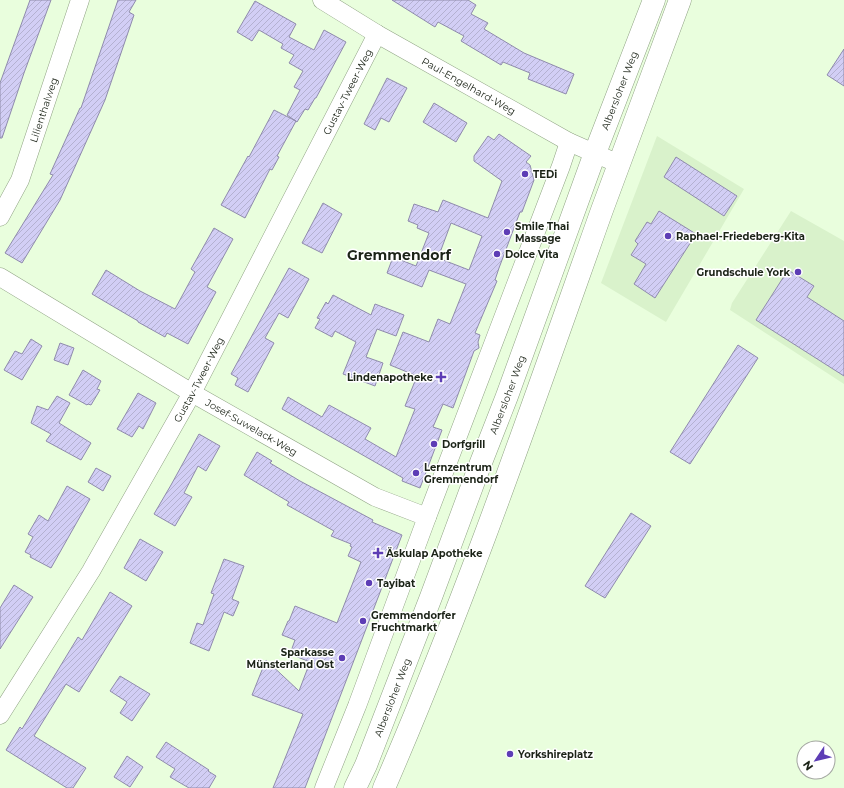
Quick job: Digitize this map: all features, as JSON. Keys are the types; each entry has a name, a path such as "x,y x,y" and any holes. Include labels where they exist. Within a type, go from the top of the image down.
{"main road":[{"name":"Albersloher Weg","path":"356,788 432,597 595,153 654,0"},
{"path":"384,788 458,608 508,476 619,164 680,0"}],"street":[{"name":"Lilienthalweg","path":"0,217 20,180 80,0"},
{"name":"Paul-Engelhard-Weg","path":"322,0 377,34 569,142 619,164"},
{"name":"Gustav-Tweer-Weg","path":"0,715 91,571 192,393 377,34"},
{"path":"324,788 357,706 569,142"},
{"name":"Josef-Suwelack-Weg","path":"0,276 192,393 375,497 427,517"}],"shaded area":[{"name":"Raphael-Friedeberg-Kita","path":"657,136 744,189 666,322 601,283"},
{"name":"Grundschule York","path":"791,211 844,241 844,384 730,310 732,303"}],"building":[{"path":"30,0 51,0 2,138 0,138 0,83"},
{"path":"118,0 136,0 129,12 134,15 105,100 60,200 22,263 5,253 53,175 50,174 81,108"},
{"path":"392,0 468,0 476,5 471,14 488,23 484,29 524,53 574,74 566,94 528,79 530,73 503,62 501,65 461,41 464,36 438,22 435,27"},
{"path":"255,1 296,24 289,37 314,50 324,30 346,42 316,98 308,110 305,109 297,122 287,115 300,90 294,87 303,71 289,63 294,55 281,48 283,44 259,30 252,41 237,32"},
{"path":"844,49 844,86 827,75"},
{"path":"387,78 407,88 389,122 381,118 375,130 364,124"},
{"path":"434,103 467,123 456,142 423,122"},
{"path":"274,110 296,121 277,156 279,157 272,170 270,169 245,218 221,205"},
{"path":"499,134 531,156 526,162 530,165 534,180 499,268 495,280 497,281 475,333 480,335 478,342 479,348 474,351 453,408 443,404 433,427 442,430 420,488 402,481 403,478 282,409 288,397 322,417 329,405 371,428 365,439 396,457 415,409 405,406 417,376 390,365 403,332 429,342 438,319 450,324 466,284 429,270 422,287 387,273 393,257 416,266 429,233 417,228 418,225 408,221 414,204 438,212 443,200 488,218 502,181 474,161 474,156 488,136 494,140","holes":["451,223 482,236 469,270 438,258"]},
{"path":"676,157 737,196 724,216 664,177"},
{"path":"323,203 342,214 322,253 302,243"},
{"path":"659,211 696,234 655,298 634,284 646,264 631,255 638,244 635,241 647,222 651,224"},
{"path":"214,228 233,239 207,287 216,292 188,344 167,333 165,337 92,294 106,270 140,291 175,309 195,272 191,269"},
{"path":"289,268 309,279 288,318 279,313 265,338 274,343 248,392 235,385 238,378 231,374"},
{"path":"788,270 814,286 807,297 844,321 844,376 756,320"},
{"path":"333,295 371,315 375,304 404,315 396,336 377,329 366,357 383,363 375,386 343,374 356,342 335,331 332,337 315,328 320,319 317,318 326,302 328,304"},
{"path":"31,339 42,346 22,380 4,370 15,351 22,354"},
{"path":"60,343 74,348 68,365 54,360"},
{"path":"738,345 758,358 690,464 670,452"},
{"path":"83,370 101,381 97,389 100,390 91,405 87,405 69,395"},
{"path":"138,393 156,403 143,429 139,426 132,437 117,429"},
{"path":"57,396 70,403 59,423 91,443 81,460 46,441 51,434 31,423 37,406 48,410"},
{"path":"199,434 220,446 206,471 198,466 184,493 192,497 175,526 154,514"},
{"path":"257,452 272,461 270,463 300,481 373,520 372,522 402,535 305,788 273,788 303,714 252,695 266,660 299,691 310,662 290,654 295,640 282,635 295,606 337,623 361,562 348,556 352,547 350,546 351,544 331,536 334,531 287,505 289,502 244,475"},
{"path":"96,468 111,476 103,491 88,482"},
{"path":"67,486 90,499 51,568 30,557 31,555 25,552 33,537 28,534 39,515 48,521"},
{"path":"631,513 651,526 605,598 585,586"},
{"path":"140,539 163,552 146,581 124,568"},
{"path":"224,559 244,566 232,599 239,602 233,616 224,612 209,651 190,643 197,623 203,625 214,594 211,593"},
{"path":"14,585 33,597 0,649 0,608"},
{"path":"110,592 132,606 79,692 66,684 34,736 86,768 73,788 67,788 6,750 20,727 22,729 78,637 82,640"},
{"path":"120,676 150,694 132,721 120,713 127,702 110,691"},
{"path":"166,742 216,776 209,788 189,788 170,777 175,769 156,757"},
{"path":"127,756 143,767 130,787 114,777"}],"place":[{"name":"TEDi","path":"525,174"},
{"name":"Smile Thai Massage","path":"507,232"},
{"name":"Raphael-Friedeberg-Kita","path":"668,236"},
{"name":"Dolce Vita","path":"497,254"},
{"name":"Grundschule York","path":"798,272"},
{"name":"Lindenapotheke","path":"441,377"},
{"name":"Dorfgrill","path":"434,444"},
{"name":"Lernzentrum Gremmendorf","path":"416,473"},
{"name":"Äskulap Apotheke","path":"378,553"},
{"name":"Tayibat","path":"369,583"},
{"name":"Gremmendorfer Fruchtmarkt","path":"363,621"},
{"name":"Sparkasse Münsterland Ost","path":"342,658"},
{"name":"Yorkshireplatz","path":"510,754"}],"district":[{"name":"Gremmendorf","path":"399,255"}]}
